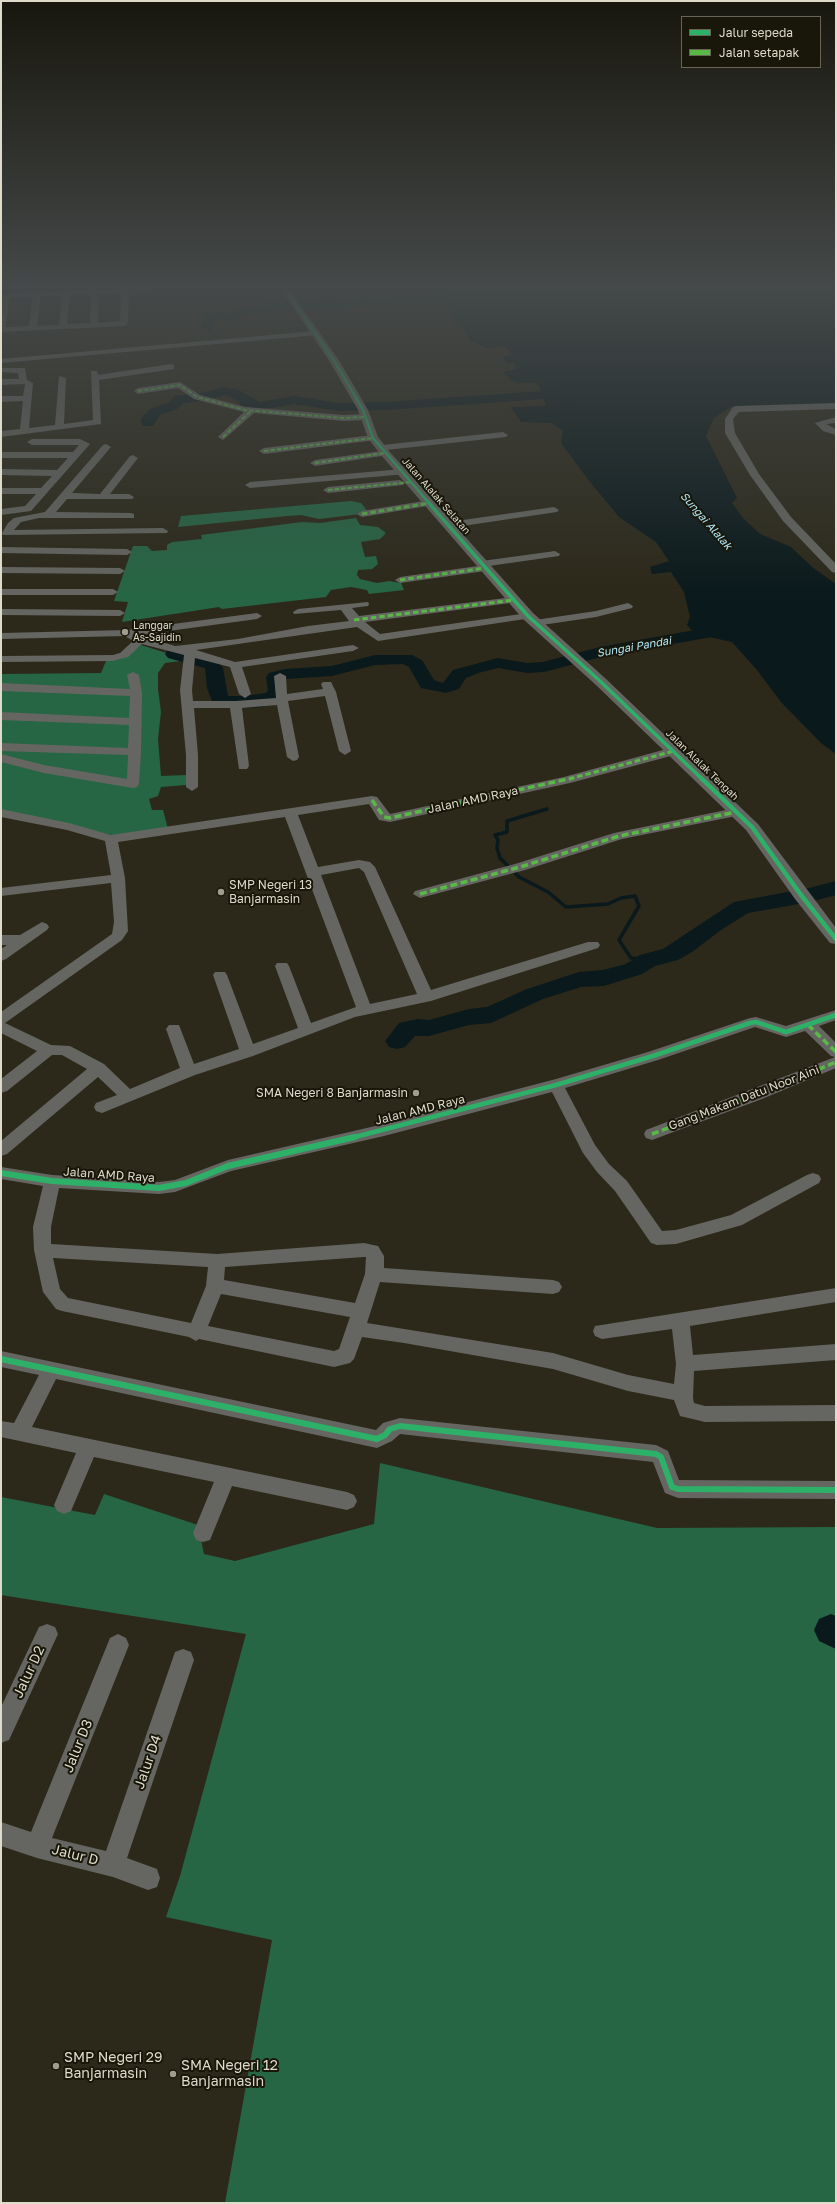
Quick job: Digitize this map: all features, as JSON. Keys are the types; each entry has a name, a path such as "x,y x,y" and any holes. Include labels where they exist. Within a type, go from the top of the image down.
{"street":[{"path":"24,431 28,392"},
{"path":"60,428 61,392"},
{"path":"1,434 60,428 98,422 96,392"},
{"path":"191,392 200,398 251,411 344,418 363,411"},
{"name":"Jalan Alalak Selatan","path":"351,392 363,411 379,444 531,620 575,659"},
{"path":"1,399 27,398"},
{"path":"836,406 739,409 734,410 729,419 730,433 755,475 787,519 836,570"},
{"path":"223,437 251,411"},
{"path":"836,420 819,423 826,429 836,432"},
{"path":"264,451 503,435"},
{"path":"314,462 379,444 389,437"},
{"path":"1,512 28,509 61,473 84,443 32,442"},
{"path":"49,514 106,446"},
{"path":"1,455 75,455"},
{"path":"102,497 133,458"},
{"path":"1,472 61,473"},
{"path":"250,485 403,472"},
{"path":"328,490 412,482"},
{"path":"1,491 44,491"},
{"path":"64,496 129,497"},
{"path":"362,514 430,503"},
{"path":"449,525 554,510"},
{"path":"1,546 5,532 18,520 49,514 131,516"},
{"path":"5,532 163,531"},
{"path":"1,550 126,552"},
{"path":"400,580 555,554"},
{"path":"1,570 120,572"},
{"path":"1,592 113,592"},
{"path":"189,654 356,622 514,600"},
{"path":"298,612 364,604"},
{"path":"344,606 356,622 378,638 596,614 628,606"},
{"path":"1,612 120,613"},
{"path":"1,636 127,633 257,616"},
{"path":"127,633 140,640 234,665 354,648"},
{"path":"1,658 113,658 124,655 140,640"},
{"path":"189,654 187,704 192,755 192,787"},
{"name":"Jalan Alalak Tengah","path":"575,659 674,751 752,827 836,939"},
{"path":"234,665 245,694"},
{"path":"1,758 44,769 133,784 136,693 133,675"},
{"path":"280,676 282,700 293,757"},
{"path":"1,687 136,693"},
{"path":"187,704 236,705 282,700 328,688 345,750"},
{"path":"236,705 242,766"},
{"path":"1,716 135,722"},
{"path":"1,747 135,752"},
{"name":"Jalan AMD Raya","path":"1,813 69,827 111,839 372,800 384,817 390,818 566,780 674,751"},
{"path":"290,812 365,1010"},
{"path":"420,894 512,869 619,836 736,812"},
{"path":"1,1019 117,937 121,931 118,878 111,839"},
{"path":"312,872 359,864 365,865 370,870 426,997"},
{"path":"1,892 118,878"},
{"path":"1,956 42,927"},
{"path":"1,940 23,940"},
{"path":"102,1107 189,1071 248,1052 365,1010 426,997 593,945"},
{"path":"282,966 306,1030"},
{"path":"220,975 248,1052"},
{"name":"Jalan AMD Raya","path":"1,1173 52,1181 159,1188 175,1186 228,1166 384,1130 556,1085 653,1056 750,1022 756,1022 786,1032 836,1015"},
{"path":"808,1025 836,1052"},
{"path":"1,1027 49,1050 65,1050 98,1068 127,1096"},
{"path":"174,1028 189,1071"},
{"path":"1,1087 49,1050"},
{"name":"Gang Makam Datu Noor Aini","path":"652,1134 756,1095 836,1062"},
{"path":"1,1150 98,1068"},
{"path":"556,1085 589,1149 603,1168 621,1186 657,1238 676,1237 736,1220 813,1179"},
{"path":"43,1250 217,1261 364,1250 372,1251 375,1256 374,1274 347,1353 343,1358 334,1359 196,1333 62,1304 52,1292 43,1250 42,1227 52,1181"},
{"path":"196,1333 215,1286 217,1261"},
{"path":"374,1274 553,1287"},
{"path":"215,1286 358,1320 404,1335 553,1361 628,1383 680,1393 687,1410 705,1414 836,1413"},
{"path":"602,1331 836,1295"},
{"path":"680,1320 684,1364 683,1398"},
{"path":"684,1364 836,1352"},
{"path":"1,1358 51,1370 377,1439 385,1435 390,1429 400,1426 656,1454 661,1457 672,1487 678,1488 836,1490"},
{"path":"20,1432 51,1370"},
{"path":"1,1429 347,1502"},
{"path":"64,1505 88,1447"},
{"path":"203,1532 226,1477"},
{"name":"Jalur D2","path":"1,1732 47,1634"},
{"name":"Jalur D3","path":"37,1846 118,1645"},
{"name":"Jalur D4","path":"113,1865 183,1660"},
{"name":"Jalur D","path":"1,1834 37,1846 113,1865 148,1878"}],"green space":[{"path":"351,501 361,503 369,513 319,519 301,515 287,516 178,527 181,516"},
{"path":"356,518 360,525 378,527 386,533 380,539 361,542 365,557 376,556 378,564 372,569 358,570 357,575 360,579 377,583 389,581 401,583 404,590 369,594 367,590 351,587 331,590 326,597 222,609 219,607 122,622 128,602 114,601 133,546 147,546 152,551 167,550 167,545 172,542 202,539 201,535 302,522 320,523"},
{"path":"141,645 179,657 181,661 165,663 158,673 158,689 161,712 158,739 161,776 186,775 186,785 161,787 158,796 149,799 152,810 163,810 168,829 116,836 1,810 1,674 101,673 106,661 121,659"},
{"path":"380,1463 657,1528 836,1527 836,2203 225,2203 272,1940 166,1917 180,1876 246,1634 1,1595 1,1497 95,1515 104,1494 198,1525 204,1554 235,1561 374,1524"}],"water":[{"name":"Sungai Alalak","path":"541,392 836,392 836,405 731,407 714,418 706,436 737,498 732,503 743,518 760,534 791,547 812,567 836,584 836,754 821,743 781,702 757,670 732,642 695,634 687,625 690,617 684,592 671,572 652,574 650,567 669,561 656,542 619,517 590,482 561,443 563,431 552,423 521,422 511,407 546,406"}],"waterway":[{"path":"148,423 148,419 155,412 162,408 172,406 180,399 208,396 221,392"},
{"path":"228,392 246,399 245,402 258,406 294,400 339,407 386,406 544,395 578,397"},
{"name":"Sungai Pandai","path":"174,654 211,664 214,668 216,688 221,702 245,702 262,701 273,697 277,690 275,677 285,674 332,671 375,660 406,659 416,664 427,684 439,688 446,688 453,685 459,674 472,669 498,663 527,668 544,667 600,652 728,629"},
{"path":"547,809 507,821 507,832 495,835 498,840 497,848 500,858 519,877 548,892 566,907 608,904 621,898 635,896 639,906 619,940 631,958 648,960"},
{"path":"397,1041 407,1029 418,1027 429,1028 469,1017 491,1015 535,994 579,980 604,978 634,969 648,960 670,955 684,947 713,925 742,907 810,895 836,888"},
{"path":"831,1630 836,1633"}],"marked path":[{"path":"190,392 197,397 245,410 344,418 365,417"},
{"path":"223,437 251,411"},
{"path":"264,451 373,438"},
{"path":"315,463 385,453"},
{"path":"328,490 412,482"},
{"path":"362,514 430,503"},
{"path":"400,580 485,568"},
{"path":"354,620 514,600"},
{"path":"372,800 384,817 390,818 566,780 674,751"},
{"path":"420,894 520,867 619,836 736,812"},
{"path":"808,1025 836,1052"},
{"path":"652,1134 756,1095 836,1062"}],"cycle path":[{"path":"352,392 363,410 373,438 528,616 601,682 752,827 801,895 836,939"},
{"path":"1,1173 52,1181 159,1188 175,1186 228,1166 384,1130 556,1085 653,1056 750,1023 756,1022 786,1032 836,1015"},
{"path":"1,1359 377,1439 385,1435 390,1429 400,1426 656,1454 661,1457 672,1487 678,1489 836,1490"}],"place":[{"name":"Langgar As-Sajidin","path":"125,632"},
{"name":"SMP Negeri 13 Banjarmasin","path":"221,892"},
{"name":"SMA Negeri 8 Banjarmasin","path":"416,1093"},
{"name":"SMP Negeri 29 Banjarmasin","path":"56,2066"},
{"name":"SMA Negeri 12 Banjarmasin","path":"173,2074"}]}
